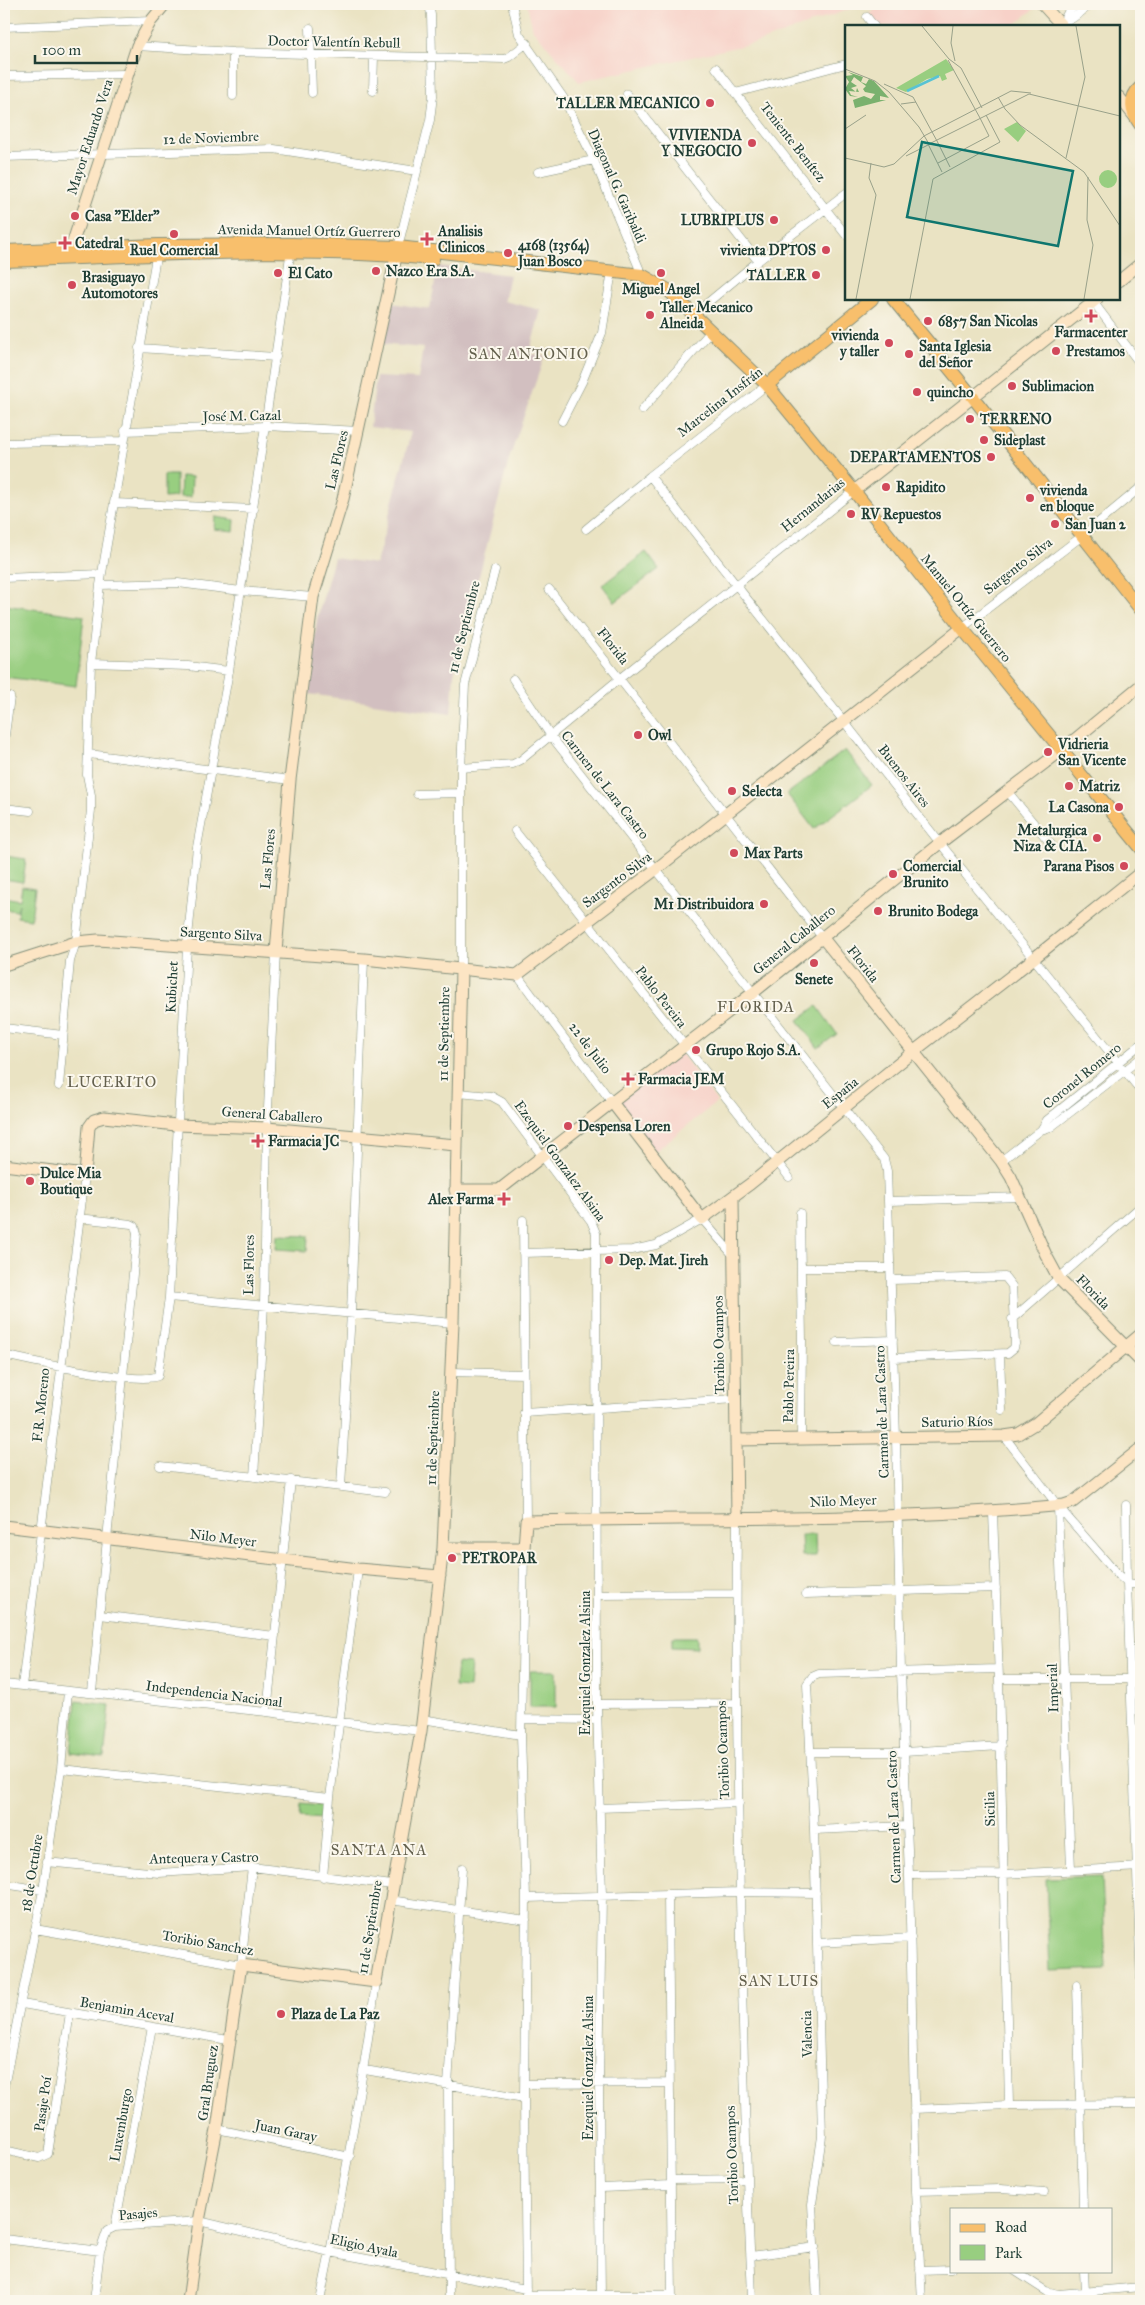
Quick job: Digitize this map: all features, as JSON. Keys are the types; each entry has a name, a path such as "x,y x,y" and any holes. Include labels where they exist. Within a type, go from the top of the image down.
{"highway":[{"path":"1140,89 1135,96 1132,107 1140,122"}],"main road":[{"name":"Avenida Manuel Ortíz Guerrero","path":"4,250 69,253 292,249 397,251 642,275 668,290 767,385"},
{"name":"Avenida Manuel Ortíz Guerrero","path":"397,251 611,278 668,290"},
{"name":"Avenida Manuel Ortíz Guerrero","path":"4,261 69,253"},
{"name":"Marcelina Insfrán","path":"767,385 871,300"},
{"path":"894,300 1141,610"},
{"name":"Manuel Ortíz Guerrero","path":"767,385 854,490 962,628 1141,848"}],"street":[{"name":"Mayor Eduardo Vera","path":"69,253 126,74 137,46 151,21 165,4"},
{"path":"397,251 433,96 433,56 429,4"},
{"name":"Diagonal G. Garibaldi","path":"512,4 519,34 563,97 594,160 642,275"},
{"path":"1042,4 1061,24"},
{"path":"1061,24 1068,12 1078,4"},
{"path":"1061,24 1092,4"},
{"path":"867,17 873,25"},
{"path":"4,27 151,21"},
{"path":"310,28 312,93"},
{"name":"Doctor Valentín Rebull","path":"137,46 233,52 504,59 526,43"},
{"path":"233,52 233,96"},
{"path":"374,56 374,91"},
{"path":"735,93 845,64"},
{"name":"Teniente Benítez","path":"716,68 827,208 845,234"},
{"path":"4,76 126,74"},
{"path":"1140,89 1120,102 1140,122"},
{"path":"626,94 758,260"},
{"name":"12 de Noviembre","path":"4,157 274,149 417,171"},
{"path":"538,172 594,160"},
{"path":"694,314 758,260 845,193"},
{"name":"Kubichet","path":"123,1376 147,1378 158,1376 169,1298 176,1125 187,947 200,819 212,770 229,671 292,249"},
{"path":"59,1086 70,961 76,942 91,810 91,795 87,775 91,663 100,585 157,250"},
{"name":"Las Flores","path":"254,1477 264,1305 267,1128 276,952 290,780 313,597 343,499 360,432 397,251"},
{"path":"1120,281 1141,263"},
{"path":"562,421 576,396 602,333 611,278"},
{"path":"1094,300 1141,366"},
{"name":"Hernandarias","path":"461,768 513,764 521,760 854,490 1094,300"},
{"path":"642,410 711,331"},
{"path":"139,348 276,357"},
{"name":"Marcelina Insfrán","path":"586,528 767,385"},
{"name":"José M. Cazal","path":"125,431 267,426 360,432"},
{"path":"4,443 123,441"},
{"name":"Buenos Aires","path":"650,476 940,843 1118,1063 1126,1070 1141,1091"},
{"name":"Sargento Silva","path":"4,965 76,942 98,940 364,959 517,975 727,814 962,628 1082,536 1141,487"},
{"path":"114,503 254,509"},
{"name":"11 de Septiembre","path":"320,2301 350,2157 365,2070 376,1982 421,1725 444,1548 453,1323 461,969 461,768 465,685 495,570"},
{"path":"4,578 102,574"},
{"path":"100,585 178,583 313,597"},
{"name":"Florida","path":"549,589 913,1052 1001,1160 1012,1177 1046,1255 1059,1279 1141,1362"},
{"path":"91,663 188,666 229,671"},
{"name":"Carmen de Lara Castro","path":"513,679 550,736 884,1159 887,1171 889,1201 901,1672 910,1875 916,2191 922,2301"},
{"name":"General Caballero","path":"455,1190 499,1190 611,1101 754,992 940,843 1062,750 1141,685"},
{"path":"4,742 10,697"},
{"path":"89,754 290,780"},
{"path":"1008,792 1051,844"},
{"path":"417,794 461,793"},
{"path":"4,808 30,811"},
{"name":"Pablo Pereira","path":"514,831 789,1177"},
{"name":"España","path":"523,1253 632,1250 656,1245 702,1219 733,1198 844,1110 913,1052 1141,872"},
{"path":"341,1486 364,959"},
{"name":"22 de Julio","path":"517,975 702,1219 733,1255"},
{"path":"4,1028 63,1035"},
{"name":"Coronel Romero","path":"1041,1130 1046,1120 1141,1044"},
{"name":"Coronel Romero","path":"1001,1160 1041,1130 1051,1127 1141,1058"},
{"name":"Ezequiel Gonzalez Alsina","path":"458,1093 491,1096 502,1102 544,1156 591,1222 596,1233 598,1250 595,1410 597,1720 602,1896 599,2085 602,2188 601,2299"},
{"path":"1074,1099 1079,1106"},
{"name":"General Caballero","path":"90,1127 94,1120 104,1117 176,1125 267,1128 456,1144"},
{"name":"F.R. Moreno","path":"22,1686 90,1127"},
{"path":"4,1165 84,1175"},
{"path":"889,1201 1020,1197"},
{"name":"Toribio Ocampos","path":"733,1198 737,1440 736,1703 740,1803 740,1892 747,2179 752,2301"},
{"path":"1012,1319 1141,1206"},
{"name":"Pablo Pereira","path":"800,1213 802,1268 801,1440"},
{"path":"79,1218 135,1226 138,1232 92,1692"},
{"path":"523,1220 526,1521 524,1548 523,1719 521,1735 526,1898 524,2098 526,2295"},
{"path":"802,1268 890,1268"},
{"path":"891,1280 1005,1277 1012,1286 1014,1348 1008,1353 894,1358"},
{"path":"169,1298 453,1323"},
{"name":"Saturio Ríos","path":"737,1440 1004,1436 1018,1434 1036,1423 1141,1334"},
{"path":"837,1342 893,1340"},
{"path":"1000,1354 1002,1410"},
{"path":"4,1355 60,1367 123,1376"},
{"path":"451,1372 524,1374"},
{"path":"524,1413 595,1410 735,1399"},
{"path":"1004,1436 1058,1506 1117,1574 1127,1584 1141,1585"},
{"name":"Nilo Meyer","path":"526,1521 897,1515 993,1512 1058,1506 1073,1502 1141,1448"},
{"path":"160,1466 384,1492"},
{"path":"267,1712 291,1480"},
{"path":"1126,1505 1130,1678 1139,1867 1141,1987"},
{"name":"Imperial","path":"1058,1506 1071,1870"},
{"name":"Sicilia","path":"993,1512 1001,1746 1009,2105"},
{"name":"Nilo Meyer","path":"4,1526 358,1569 440,1576"},
{"path":"444,1548 524,1548"},
{"path":"323,1877 330,1798 358,1569"},
{"path":"806,1594 996,1588"},
{"path":"597,1595 736,1594"},
{"path":"100,1615 275,1636"},
{"path":"901,1672 998,1669"},
{"name":"Valencia","path":"817,2301 813,2186 822,2136 814,1830 807,1684 812,1677 819,1674 901,1672"},
{"path":"999,1679 1141,1679"},
{"name":"Independencia Nacional","path":"4,1684 92,1692 340,1722 421,1725 521,1735"},
{"name":"18 de Octubre","path":"4,2087 22,2004 43,1890 61,1769 68,1691"},
{"path":"597,1704 736,1703"},
{"path":"523,1719 597,1720"},
{"path":"810,1752 904,1752 1001,1746"},
{"path":"61,1769 330,1798"},
{"path":"599,1808 740,1803"},
{"path":"814,1830 907,1826"},
{"name":"Antequera y Castro","path":"46,1862 160,1873 252,1867 392,1885"},
{"name":"Gral Bruguez","path":"188,2301 199,2221 217,2129 252,1867"},
{"path":"910,1875 1004,1874 1139,1867"},
{"path":"449,2301 448,2085 462,1868"},
{"path":"4,1884 43,1890"},
{"path":"526,1898 740,1892 816,1893"},
{"path":"668,1895 672,2298"},
{"path":"390,1900 526,1920"},
{"name":"Toribio Sanchez","path":"35,1928 240,1965 376,1982"},
{"path":"817,1943 911,1938"},
{"path":"1077,1985 1082,2208"},
{"name":"Benjamin Aceval","path":"22,2004 228,2040"},
{"name":"Pasaje Poí","path":"4,2150 39,2158 48,2154 70,2013"},
{"name":"Luxemburgo","path":"115,2227 152,2027"},
{"path":"365,2070 524,2098"},
{"path":"525,2084 599,2085 670,2083"},
{"path":"914,2109 1009,2105 1079,2106 1141,2104"},
{"name":"Juan Garay","path":"217,2129 350,2157"},
{"path":"602,2188 747,2179"},
{"path":"916,2191 1000,2189 1045,2192"},
{"name":"Pasajes","path":"100,2251 107,2231 115,2227 199,2221"},
{"name":"Eligio Ayala","path":"199,2221 330,2252 450,2276 526,2295 601,2299 672,2298"},
{"path":"4,2239 100,2251 94,2301"},
{"path":"751,2256 815,2247"},
{"path":"920,2270 950,2269"},
{"path":"1018,2272 1046,2291 1058,2294 1141,2287"},
{"path":"1084,2272 1085,2292"}],"shaded area":[{"path":"527,4 863,4 759,42 579,82 533,30"},
{"path":"880,4 1030,4 1034,9 1014,25 877,25 869,14"},
{"path":"438,266 510,275 504,301 541,310 529,354 545,355 509,459 454,674 451,714 309,694 317,619 334,558 376,564 411,432 370,427 376,377 418,379 423,348 382,344 390,303 430,309"},
{"path":"681,1053 717,1102 654,1152 617,1103"}],"green space":[{"path":"164,475 176,475 176,497 164,498"},
{"path":"181,476 192,477 191,497 180,497"},
{"path":"215,517 235,520 234,531 214,529"},
{"path":"646,552 659,569 615,602 602,585"},
{"path":"4,605 84,616 76,686 4,677"},
{"path":"845,750 872,785 814,829 787,794"},
{"path":"4,856 26,859 23,882 4,879"},
{"path":"22,886 35,888 31,919 17,917 19,904 17,911 4,909 4,897 20,900"},
{"path":"817,1006 837,1034 818,1048 798,1020"},
{"path":"277,1235 308,1236 307,1251 276,1249"},
{"path":"801,1535 815,1535 816,1556 802,1556"},
{"path":"672,1637 697,1637 697,1648 672,1647"},
{"path":"457,1663 471,1664 469,1688 455,1687"},
{"path":"530,1671 556,1671 556,1707 530,1707"},
{"path":"76,1701 110,1705 104,1757 71,1753"},
{"path":"301,1804 323,1806 322,1819 300,1817"},
{"path":"1102,1876 1106,1969 1050,1971 1046,1878"}],"place":[{"name":"TALLER MECANICO","path":"710,103"},
{"name":"VIVIENDA Y NEGOCIO","path":"752,143"},
{"name":"Casa \"Elder\"","path":"75,216"},
{"name":"LUBRIPLUS","path":"774,220"},
{"name":"Ruel Comercial","path":"174,234"},
{"name":"Analisis Clinicos","path":"427,239"},
{"name":"Catedral","path":"65,243"},
{"name":"vivienta DPTOS","path":"826,250"},
{"name":"4168 (13564) Juan Bosco","path":"508,253"},
{"name":"Nazco Era S.A.","path":"376,271"},
{"name":"El Cato","path":"278,273"},
{"name":"Miguel Angel","path":"661,273"},
{"name":"TALLER","path":"816,275"},
{"name":"Brasiguayo Automotores","path":"72,285"},
{"name":"Taller Mecanico Alneida","path":"650,315"},
{"name":"Farmacenter","path":"1091,316"},
{"name":"6857 San Nicolas","path":"928,321"},
{"name":"vivienda y taller","path":"889,343"},
{"name":"Prestamos","path":"1056,351"},
{"name":"Santa Iglesia del Señor","path":"909,354"},
{"name":"Sublimacion","path":"1012,386"},
{"name":"quincho","path":"917,392"},
{"name":"TERRENO","path":"970,419"},
{"name":"Sideplast","path":"984,440"},
{"name":"DEPARTAMENTOS","path":"991,457"},
{"name":"Rapidito","path":"886,487"},
{"name":"vivienda en bloque","path":"1030,498"},
{"name":"RV Repuestos","path":"851,514"},
{"name":"San Juan 2","path":"1055,524"},
{"name":"Owl","path":"638,735"},
{"name":"Vidrieria San Vicente","path":"1048,752"},
{"name":"Matriz","path":"1069,786"},
{"name":"Selecta","path":"732,791"},
{"name":"La Casona","path":"1119,807"},
{"name":"Metalurgica Niza & CIA.","path":"1097,838"},
{"name":"Max Parts","path":"734,853"},
{"name":"Parana Pisos","path":"1124,866"},
{"name":"Comercial Brunito","path":"893,874"},
{"name":"M1 Distribuidora","path":"764,904"},
{"name":"Brunito Bodega","path":"878,911"},
{"name":"Senete","path":"814,963"},
{"name":"Grupo Rojo S.A.","path":"696,1050"},
{"name":"Farmacia JEM","path":"628,1079"},
{"name":"Despensa Loren","path":"568,1126"},
{"name":"Farmacia JC","path":"258,1141"},
{"name":"Dulce Mia Boutique","path":"30,1181"},
{"name":"Alex Farma","path":"504,1199"},
{"name":"Dep. Mat. Jireh","path":"609,1260"},
{"name":"PETROPAR","path":"452,1558"},
{"name":"Plaza de La Paz","path":"281,2014"}],"district":[{"name":"SAN ANTONIO","path":"529,354"},
{"name":"FLORIDA","path":"756,1007"},
{"name":"LUCERITO","path":"112,1082"},
{"name":"SANTA ANA","path":"379,1850"},
{"name":"SAN LUIS","path":"779,1981"}]}
